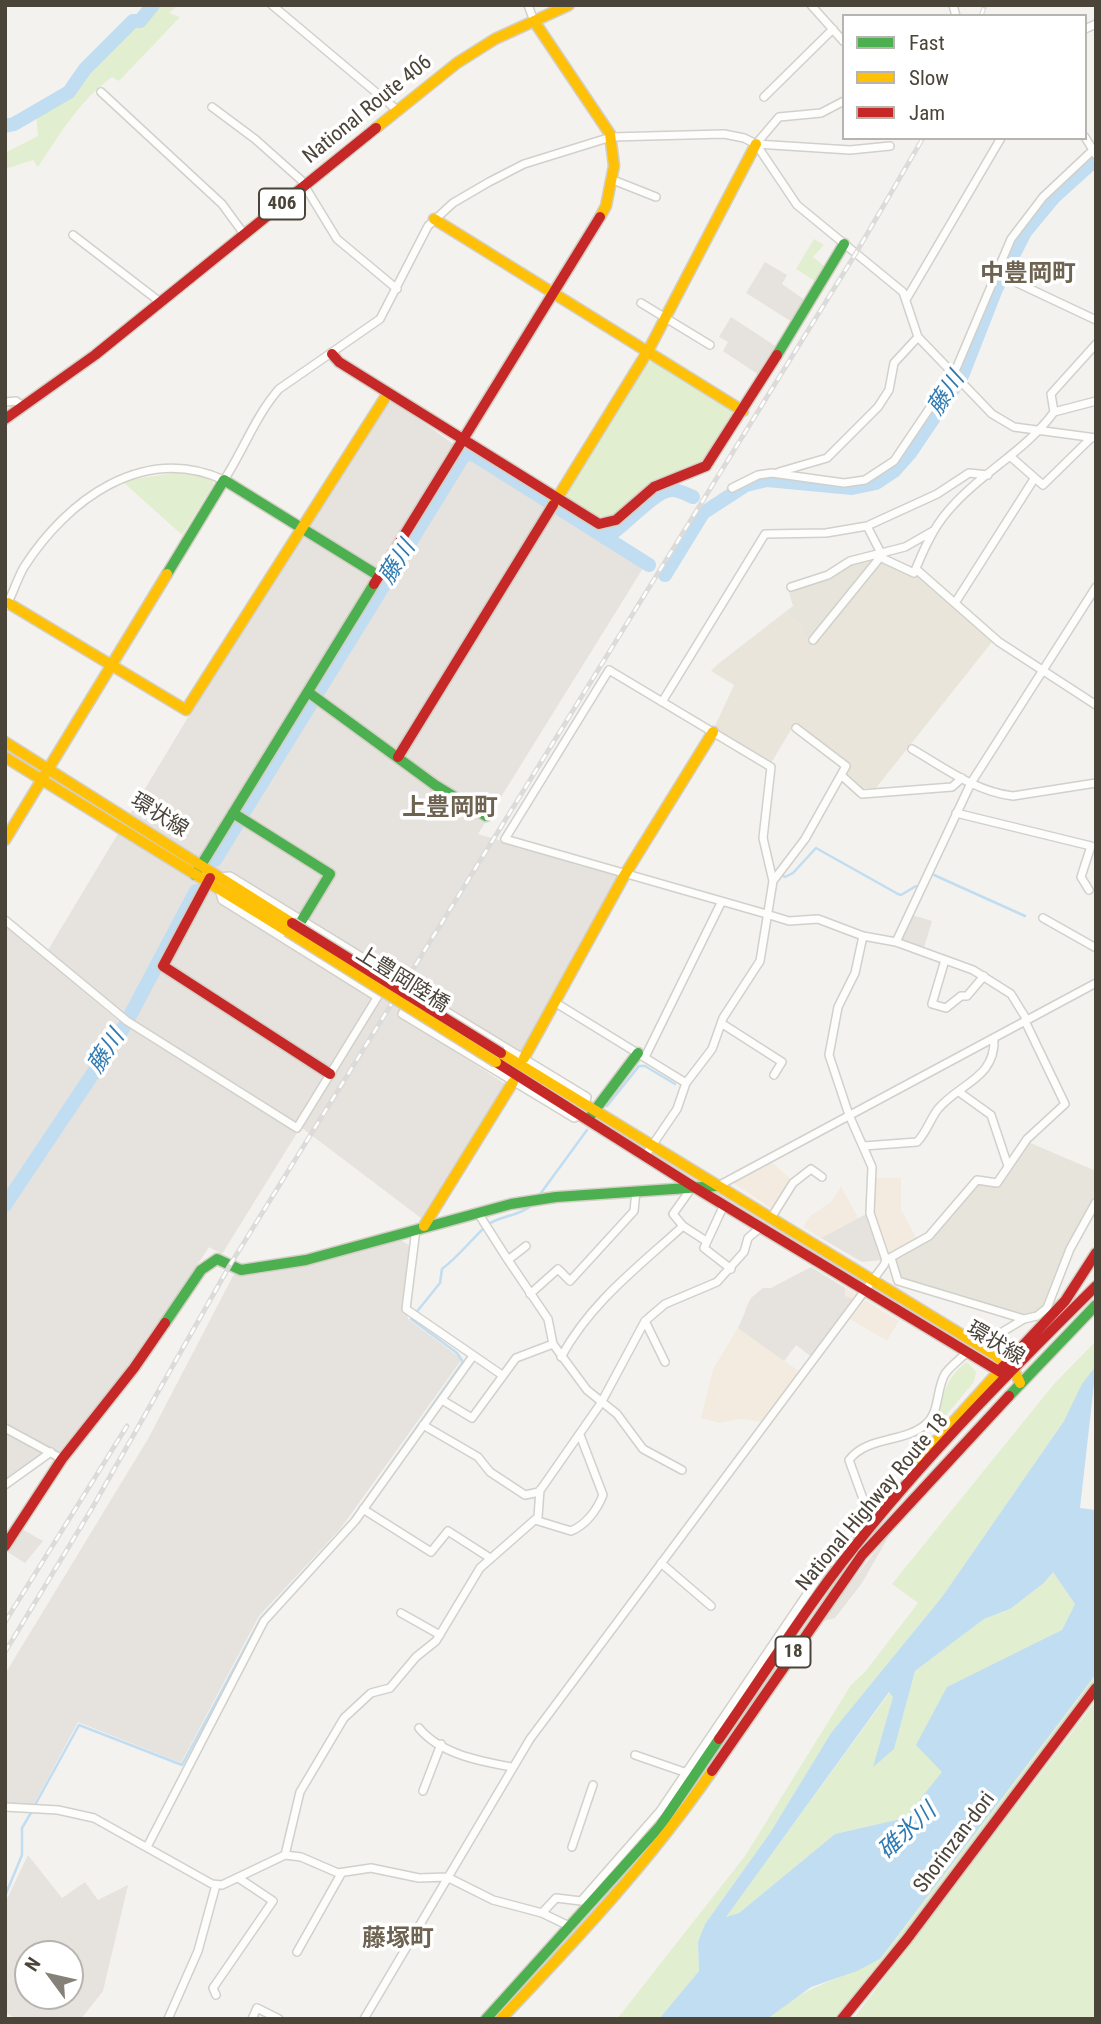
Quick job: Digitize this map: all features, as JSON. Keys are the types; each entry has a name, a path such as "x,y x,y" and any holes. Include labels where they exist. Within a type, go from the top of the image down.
{"main road":[{"name":"National Route 406","path":"5,419 161,302 475,50 569,5"},
{"path":"198,870 600,217 613,180 611,137 534,21"},
{"path":"398,757 648,351 756,144"},
{"path":"434,219 743,411"},
{"path":"332,354 388,393 590,522 599,524 615,520 654,487 706,466 743,411 844,244"},
{"path":"7,605 186,710 388,393"},
{"path":"5,840 224,480 379,576"},
{"path":"307,692 486,816"},
{"path":"524,1058 624,876 713,732"},
{"name":"環状線","path":"5,742 198,870"},
{"name":"環状線","path":"5,757 214,877 291,928"},
{"path":"233,813 330,874 291,928"},
{"path":"214,877 163,966 330,1074"},
{"name":"環状線","path":"214,877 219,889 291,928"},
{"name":"上豊岡陸橋","path":"291,928 499,1057"},
{"path":"588,1112 641,1055"},
{"name":"環状線","path":"499,1057 588,1112 653,1145 771,1218 968,1351 1007,1370"},
{"path":"420,1227 513,1082"},
{"name":"環状線","path":"588,1112 689,1187 983,1348 1020,1383"},
{"path":"5,1546 62,1459 134,1367 207,1263 222,1259 241,1270 256,1270 306,1260 420,1227 556,1197 717,1186"},
{"path":"1007,1370 1065,1301 1096,1253"},
{"name":"18","path":"874,1510 1007,1370 1096,1286"},
{"name":"18","path":"1020,1383 1096,1305"},
{"name":"National Highway Route 18","path":"500,2019 642,1867 701,1791 817,1616 856,1563 917,1492 1020,1383"},
{"name":"National Highway Route 18","path":"486,2019 629,1863 683,1795 874,1510"},
{"name":"Shorinzan-dori","path":"842,2019 907,1939 1096,1688"}],"street":[{"path":"272,5 397,110"},
{"path":"528,5 534,21"},
{"path":"811,5 842,40"},
{"path":"764,97 833,29"},
{"path":"101,92 222,204 244,234"},
{"path":"756,144 779,117 821,113 842,102"},
{"path":"212,107 255,139 304,186 337,239 397,289"},
{"path":"7,605 23,569 61,518 124,475 183,468 206,472 224,480 247,444 266,404 292,379 380,319 419,241 434,219 453,203 524,164 611,137 724,134 756,144 850,150 890,146"},
{"path":"907,298 1000,140"},
{"path":"756,144 797,205 895,285 907,298 918,337 1000,420 1039,432 1094,438"},
{"path":"772,473 844,483 865,480 879,473 905,449 953,375 1011,239 1043,197 1095,153"},
{"path":"613,180 656,197"},
{"path":"73,235 161,302"},
{"path":"1009,279 1096,320"},
{"path":"641,303 710,345"},
{"path":"732,488 758,475 827,458 878,407 889,390 894,363 918,337"},
{"path":"1054,412 1051,394 1096,344"},
{"path":"5,402 16,401 24,407"},
{"path":"867,526 882,555 915,573 934,531 947,512 1039,432 1054,412 1096,401"},
{"path":"1012,457 1034,480 1043,485 1094,438"},
{"path":"662,702 765,534 826,533 867,526 937,494 969,473 988,475"},
{"path":"955,603 1034,480"},
{"path":"791,587 828,575 850,561 882,555 934,531"},
{"path":"813,640 882,555"},
{"path":"916,569 999,642 1096,705"},
{"path":"896,942 971,783 1096,587"},
{"path":"364,2019 512,1767 888,1259 929,1236 977,1180 997,1183 1027,1139 1065,1104 1011,994 984,976 896,942 863,936 818,919 789,921 769,915 721,903 624,876 505,839 609,670 771,767 763,838 773,881 769,915 760,961 721,1023 712,1049 686,1083 677,1109 645,1156"},
{"path":"773,881 811,828 846,766 796,728"},
{"path":"912,749 961,778 1000,795 1013,796 1096,783"},
{"path":"841,775 862,794 952,787 961,778"},
{"path":"956,813 1091,846 1082,877 1089,890"},
{"path":"641,1055 721,903"},
{"path":"1043,918 1096,948"},
{"path":"5,920 127,1021 297,1128 391,975 291,928"},
{"path":"291,928 377,998"},
{"path":"863,936 855,973 838,1007 829,1051 849,1115 872,1167 870,1213 888,1259 898,1281 1024,1320"},
{"path":"944,960 932,1004 946,1008 961,996 967,996 984,976"},
{"path":"717,1186 1096,984"},
{"path":"416,993 587,1097 588,1112 574,1118 513,1082 402,1014 416,993"},
{"path":"556,1003 686,1083"},
{"path":"721,1023 782,1062 774,1076"},
{"path":"864,1146 917,1142 938,1109 982,1073 995,1054 994,1038"},
{"path":"959,1092 991,1115 1008,1166"},
{"path":"771,1218 800,1176 811,1169 822,1177"},
{"path":"689,1187 688,1193 673,1214 683,1226 706,1241"},
{"path":"530,1294 558,1269 570,1281 634,1211 636,1191"},
{"path":"983,1348 987,1342 1047,1308 1070,1249 1096,1202"},
{"path":"724,1205 706,1241 706,1253 731,1269"},
{"path":"478,1213 548,1319 553,1344 561,1357 601,1403 617,1414 643,1449 682,1470"},
{"path":"561,1357 581,1322 597,1304 683,1226"},
{"path":"420,1227 406,1309 502,1375"},
{"path":"285,1855 300,1792 344,1718 371,1693 390,1688 440,1635 480,1568 535,1520 540,1490 580,1435 589,1416 601,1403 645,1321 665,1304 699,1292 717,1282 744,1252 748,1238 761,1227"},
{"path":"508,1260 526,1245"},
{"path":"1063,1271 1078,1279"},
{"path":"645,1321 665,1362"},
{"path":"442,1400 472,1418 516,1358 553,1344"},
{"path":"542,1913 556,1898 581,1901 645,1830 874,1510 849,1461 855,1453 867,1447 925,1426 932,1418 946,1373 968,1351"},
{"path":"147,1847 264,1621 363,1509 473,1356"},
{"path":"423,1424 478,1457 491,1472 525,1495 540,1490"},
{"path":"5,1428 62,1459"},
{"path":"535,1520 570,1531 583,1524 599,1504 603,1495 580,1435"},
{"path":"5,1485 51,1452"},
{"path":"363,1509 431,1552 448,1531 490,1558"},
{"path":"661,1563 711,1606"},
{"path":"401,1613 440,1635"},
{"path":"419,1728 427,1738 466,1758 512,1767"},
{"path":"423,1791 441,1744"},
{"path":"635,1755 687,1773"},
{"path":"572,1847 593,1785"},
{"path":"5,1807 58,1810 94,1818 194,1877 216,1885 240,1878 285,1855 294,1854 341,1874 371,1868 419,1878 447,1877 505,1905 542,1913 582,1934"},
{"path":"297,1952 341,1874"},
{"path":"216,1995 213,1988 273,1901 240,1878"},
{"path":"168,2019 198,1951 216,1885"},
{"path":"252,2019 257,2008 279,2019"}],"shaded area":[{"path":"765,262 787,275 782,284 805,300 792,322 746,293"},
{"path":"731,317 777,347 759,375 723,351 728,342 719,337"},
{"path":"392,400 470,456 645,565 478,834 620,876 523,1054 416,987 398,1014 505,1084 421,1218 298,1125 126,1015 48,950 190,714 386,401"},
{"path":"875,557 810,641 801,634 802,627 785,612 793,606 788,589 811,585 854,562"},
{"path":"884,562 915,577 920,575 992,642 876,788 859,788 846,775 851,767 794,725 771,763 714,728 734,685 711,671 718,664 785,612 802,627 801,634 814,643 878,563"},
{"path":"453,802 483,821 421,919 402,904 448,832 439,826"},
{"path":"912,915 932,921 924,948 902,939"},
{"path":"5,924 40,949 63,974 121,1023 297,1133 222,1254 209,1247 138,1355 58,1453 38,1460 5,1481"},
{"path":"1028,1142 1096,1171 1096,1192 1064,1252 1041,1310 1023,1316 900,1279 894,1257 930,1238 979,1183 999,1186"},
{"path":"770,1161 792,1180 772,1209 732,1182"},
{"path":"874,1178 901,1178 901,1209 918,1241 890,1256 887,1255 872,1212"},
{"path":"841,1186 858,1218 821,1238 803,1227 810,1216 831,1202"},
{"path":"868,1213 882,1260 862,1262 821,1238"},
{"path":"397,1238 412,1247 403,1307 409,1320 462,1359 341,1528 259,1616 181,1763 78,1722 33,1806 5,1804 5,1674 148,1439 234,1274 260,1274 311,1263"},
{"path":"811,1267 859,1296 795,1346 784,1361 802,1373 765,1422 739,1419 720,1423 701,1418 713,1369 745,1316 745,1307 751,1298 763,1288 771,1288"},
{"path":"811,1267 845,1288 845,1296 856,1300 813,1358 796,1345 784,1361 738,1328 751,1298 763,1288 771,1288"},
{"path":"865,1300 899,1321 887,1341 850,1319"},
{"path":"69,1318 123,1356 109,1377 56,1335"},
{"path":"894,1527 862,1583 835,1618 820,1622"},
{"path":"20,1528 43,1541 25,1563 6,1551"},
{"path":"28,1855 62,1898 85,1882 98,1900 128,1885 103,1991 81,2019 16,2019 5,2012 5,1903"}],"green space":[{"path":"153,5 178,5 169,13 180,17 119,81 112,77 100,86 71,119 38,167 33,160 5,169 5,153 38,136 36,112 69,92 85,69 133,21 141,21"},
{"path":"814,239 824,245 813,257 824,266 815,281 796,269"},
{"path":"654,361 731,410 733,417 703,461 651,483 613,516 594,517 568,500 566,492 647,363"},
{"path":"181,472 204,474 213,480 213,485 182,535 122,481"},
{"path":"1096,1341 1096,1366 1064,1421 942,1597 831,1733 770,1833 705,1924 698,1942 699,1971 659,2019 617,2019 745,1856 851,1685 865,1672 918,1603 892,1584 1054,1384"},
{"path":"967,1362 976,1372 974,1382 937,1426 933,1423 945,1390 953,1375"},
{"path":"1053,1572 1075,1604 1062,1630 1035,1644 940,1776 905,1818 835,1834 739,1913 725,1918 890,1692 893,1697 874,1765 894,1748 915,1671 984,1619 1010,1609 1044,1583"},
{"path":"1096,1674 1096,1679 883,1961 835,2019 767,2019 808,1991 880,1959"},
{"path":"1096,1701 1096,2019 853,2019"}],"water":[{"name":"碓氷川","path":"1096,1366 1080,1508 1096,1510 1096,1674 880,1959 857,1971 811,1987 767,2019 659,2019 699,1971 698,1942 705,1924 770,1833 831,1733 942,1597 1064,1421 1082,1384","holes":["1053,1572 1075,1604 1062,1630 947,1687 916,1745 942,1772 905,1818 835,1834 739,1913 726,1917 889,1692 893,1697 873,1767 894,1749 915,1671 984,1619 1010,1609 1044,1583"]}],"waterway":[{"path":"5,126 14,124 69,92 85,69 133,21 140,21 153,5"},
{"name":"藤川","path":"665,575 703,513 746,485 767,480 852,488 876,483 894,471 910,453 962,376 996,289 1025,232 1054,197 1096,159"},
{"name":"藤川","path":"244,812 464,455 473,454 649,565"},
{"name":"藤川","path":"605,538 665,492 672,490 693,497"},
{"name":"藤川","path":"215,860 237,824"},
{"path":"781,875 785,877 793,873 816,848 898,894 901,895 916,886"},
{"path":"934,875 1025,916"},
{"name":"藤川","path":"5,1205 124,1027 196,891"},
{"path":"607,1106 639,1066 645,1066 675,1084"},
{"path":"538,1197 587,1130"},
{"path":"350,1522 463,1362 457,1353 411,1319 440,1283 442,1269 486,1226 532,1205"},
{"path":"35,1805 79,1725 182,1765 261,1618 331,1542"},
{"path":"5,1896 22,1855 22,1828 32,1811"}],"railway":[{"path":"982,14 985,5"},
{"path":"5,1652 91,1510 230,1265 856,253 922,140"},
{"path":"5,1622 127,1426"}],"traffic: fast":[{"path":"777,355 844,244"},
{"path":"167,574 224,480 379,576"},
{"path":"195,875 374,584"},
{"path":"308,692 435,785 486,816"},
{"path":"233,813 330,874 302,920"},
{"path":"592,1114 638,1053"},
{"path":"165,1323 201,1270 217,1259 241,1270 306,1260 511,1204 556,1197 717,1186"},
{"path":"1009,1396 1096,1305"},
{"path":"486,2019 660,1826 719,1739"}],"traffic: slow":[{"path":"376,128 457,63 495,39 569,5"},
{"path":"534,21 610,134 614,166 606,206 600,217"},
{"path":"553,505 648,351 756,144"},
{"path":"434,219 743,411"},
{"path":"8,603 186,710 388,393"},
{"path":"5,840 167,574"},
{"path":"524,1058 624,876 713,732"},
{"path":"5,742 292,923"},
{"path":"5,757 287,931"},
{"path":"287,931 496,1062"},
{"path":"501,1053 995,1355 1014,1370 1020,1383"},
{"path":"424,1226 513,1082"},
{"path":"920,1459 999,1371"},
{"path":"501,2019 638,1868 712,1771"}],"traffic: jam":[{"path":"5,419 95,355 376,128"},
{"path":"374,584 600,217"},
{"path":"332,354 339,362 599,524 616,520 654,487 706,466 777,355"},
{"path":"398,757 553,505"},
{"path":"210,878 163,966 330,1074"},
{"path":"292,923 501,1053"},
{"path":"496,1062 694,1187 1002,1373"},
{"path":"999,1371 1065,1301 1096,1253"},
{"path":"719,1739 828,1581 890,1503 991,1392 1096,1286"},
{"path":"5,1546 62,1459 134,1368 165,1323"},
{"path":"712,1771 862,1555 1009,1396"},
{"path":"842,2019 907,1939 1096,1688"}],"district":[{"name":"中豊岡町","path":"1028,275"},
{"name":"上豊岡町","path":"450,809"},
{"name":"藤塚町","path":"398,1940"}]}
